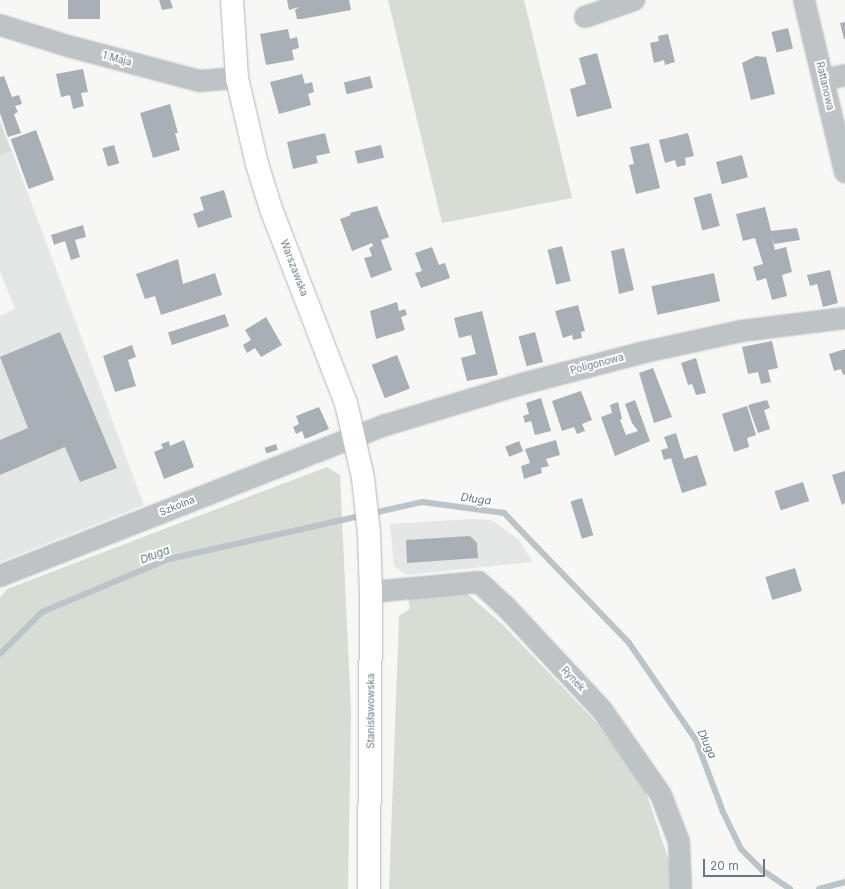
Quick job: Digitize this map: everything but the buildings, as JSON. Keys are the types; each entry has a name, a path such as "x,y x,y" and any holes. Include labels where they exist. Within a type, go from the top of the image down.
{"main road":[{"name":"Warszawska","path":"232,0 237,78 247,126 271,209 346,403 355,435 363,478 369,533"},
{"name":"Stanisławowska","path":"369,533 371,592 370,889"}],"street":[{"path":"584,17 634,0"},
{"name":"Rattanowa","path":"804,0 845,172"},
{"name":"1 Maja","path":"0,24 68,46 200,81 237,78"},
{"path":"824,80 845,75"},
{"name":"Poligonowa","path":"355,435 522,384 645,352 741,331 845,318"},
{"name":"Szkolna","path":"0,576 355,435"},
{"name":"Rynek","path":"371,592 479,582 505,606 602,710 661,795 679,842 682,889"}],"shaded area":[{"path":"388,0 524,0 572,198 442,223"},
{"path":"0,119 144,505 0,562 0,316 15,309 0,271"},
{"path":"0,123 11,151 0,155"},
{"path":"327,467 340,475 351,712 348,889 0,889 0,598 7,589"},
{"path":"470,519 492,520 519,540 533,562 406,575 394,566 390,524"},
{"path":"465,592 502,624 593,719 643,783 671,867 671,889 389,889 399,616 410,609 408,599"}],"waterway":[{"name":"Długa","path":"0,654 42,612 169,559 422,502 504,513 629,643 696,740 723,812 741,849 762,870 790,889"},
{"name":"Długa","path":"819,889 845,882"}]}
